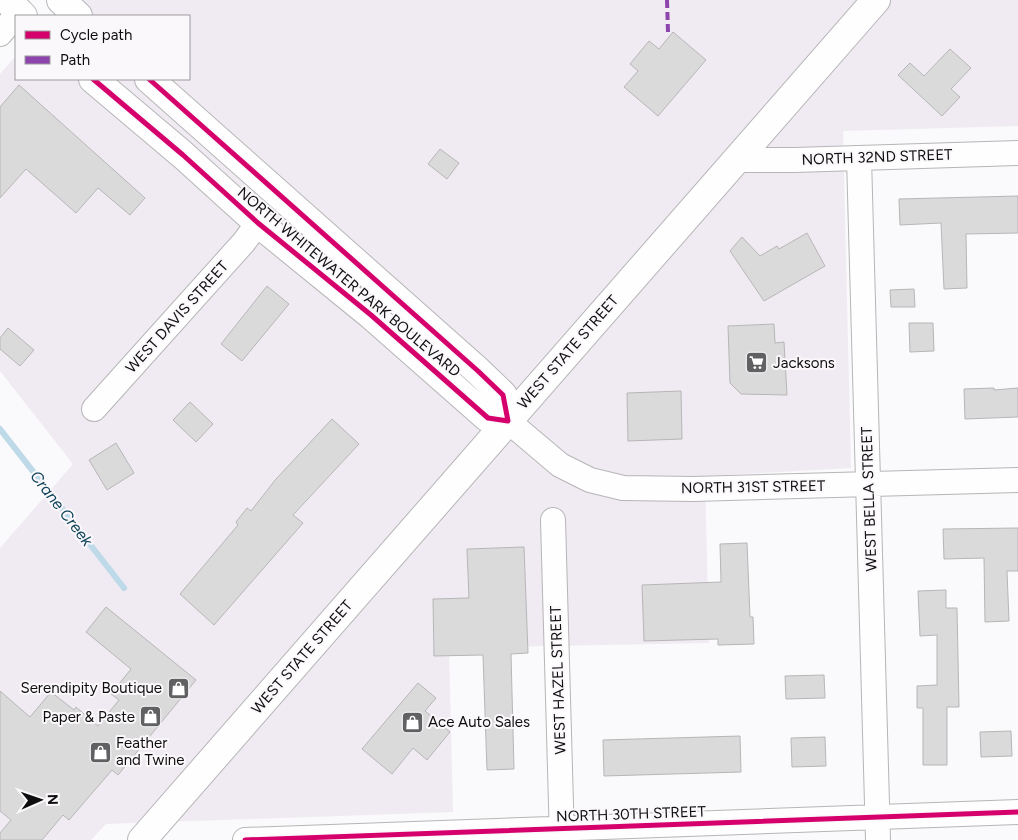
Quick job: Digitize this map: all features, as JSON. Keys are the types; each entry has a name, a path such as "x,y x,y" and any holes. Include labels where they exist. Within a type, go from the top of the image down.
{"main road":[{"path":"61,0 77,15"},
{"name":"WEST STATE STREET","path":"143,840 876,0"},
{"name":"NORTH WHITEWATER PARK BOULEVARD","path":"94,80 183,155 258,223 371,315 488,418 508,421 503,395 478,371 150,80"}],"street":[{"path":"0,34 16,9"},
{"name":"NORTH 32ND STREET","path":"736,160 795,160 1018,152"},
{"name":"WEST BELLA STREET","path":"859,158 878,829"},
{"name":"WEST DAVIS STREET","path":"94,409 244,242 258,223"},
{"name":"NORTH 31ST STREET","path":"508,421 560,465 590,480 622,488 693,490 1018,480"},
{"name":"WEST HAZEL STREET","path":"553,520 562,834"},
{"name":"NORTH 30TH STREET","path":"245,840 878,829 1018,812"},
{"path":"143,840 153,840"}],"shaded area":[{"path":"69,0 1018,0 1018,126 843,131 851,468 705,476 709,643 449,648 453,812 106,824 91,840 0,840 0,548 73,464 0,371 0,74 15,57 15,80 190,80 190,15 55,15"}],"building":[{"path":"673,32 706,60 658,116 624,87 638,71 630,64 649,41 659,49"},
{"path":"950,49 971,68 951,89 960,97 942,116 898,75 910,63 924,76"},
{"path":"19,85 145,198 130,215 98,188 76,213 26,169 0,198 0,107"},
{"path":"440,149 459,163 447,179 428,164"},
{"path":"1018,196 1018,233 966,234 967,288 944,289 941,223 900,225 899,199"},
{"path":"807,233 825,266 764,301 730,251 742,237 760,256 777,246 779,249"},
{"path":"267,286 289,304 242,361 221,344"},
{"path":"914,289 915,307 891,307 890,290"},
{"path":"909,323 933,323 934,351 910,352"},
{"name":"Jacksons","path":"774,324 775,343 784,342 787,395 741,394 730,383 728,326"},
{"path":"8,328 34,350 20,366 0,349 0,338"},
{"path":"994,388 994,390 1018,388 1018,417 965,419 964,389"},
{"path":"681,391 682,439 628,441 627,393"},
{"path":"190,402 213,424 196,442 173,420"},
{"path":"332,419 359,444 293,515 303,523 214,625 180,594 238,525 236,522 247,508 251,511 276,479"},
{"path":"116,443 134,473 107,490 89,460"},
{"path":"1018,528 1018,571 1007,571 1009,621 985,622 984,558 944,559 943,529"},
{"path":"747,543 750,617 753,617 754,644 718,645 718,639 644,641 642,585 721,582 720,544"},
{"path":"524,547 528,653 511,654 514,769 487,770 483,655 434,656 433,599 469,598 467,549"},
{"path":"946,590 946,608 957,608 959,707 947,707 947,765 923,765 923,708 917,708 917,686 937,685 937,635 920,636 918,591"},
{"path":"106,607 196,680 118,775 112,770 69,820 63,815 42,840 0,840 0,833 11,820 0,811 0,691 30,717 51,692 74,710 76,707 98,726 119,700 111,694 131,669 86,632"},
{"path":"824,675 825,698 786,699 785,676"},
{"name":"Ace Auto Sales","path":"418,683 436,698 425,711 450,732 427,760 413,748 392,774 362,749"},
{"path":"1011,731 1012,756 981,757 980,732"},
{"path":"740,736 741,772 604,776 603,740"},
{"path":"825,737 826,766 792,767 791,738"}],"waterway":[{"name":"Crane Creek","path":"0,429 124,588"}],"marked path":[{"path":"667,0 668,32"}],"cycle path":[{"path":"94,80 183,155 258,223 371,315 488,418 508,421 503,395 478,371 150,80"},
{"path":"245,840 1018,812"}],"place":[{"name":"Jacksons","path":"757,363"},
{"name":"Serendipity Boutique","path":"178,688"},
{"name":"Paper & Paste","path":"151,717"},
{"name":"Ace Auto Sales","path":"412,722"},
{"name":"Feather and Twine","path":"100,752"}]}
